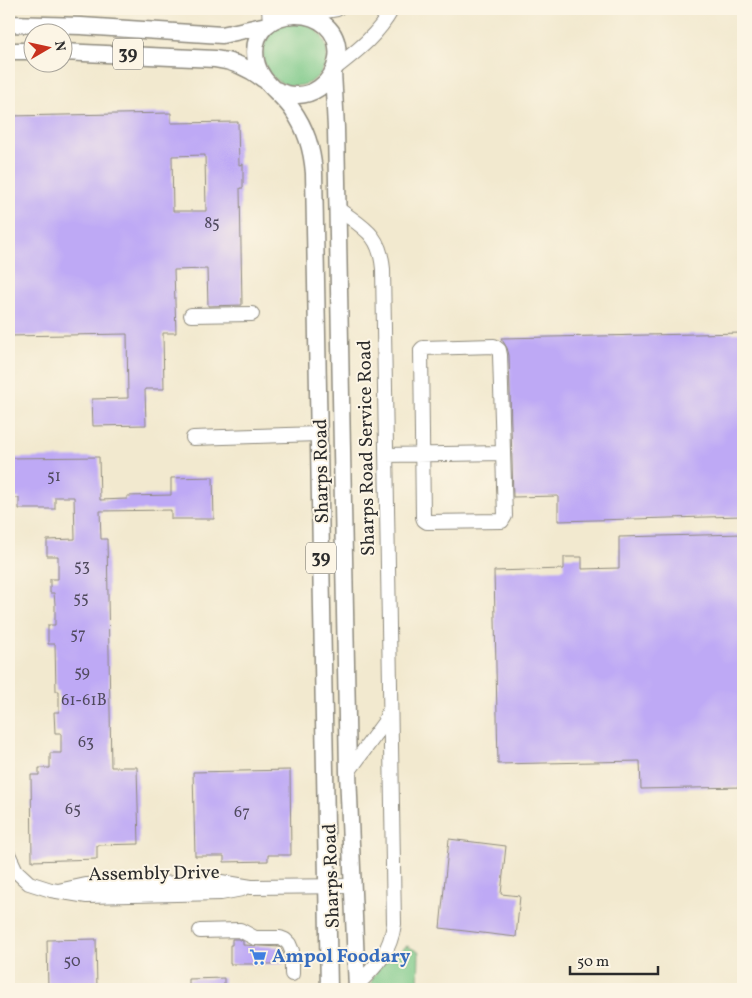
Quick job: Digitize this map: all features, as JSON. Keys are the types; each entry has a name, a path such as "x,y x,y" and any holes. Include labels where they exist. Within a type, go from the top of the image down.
{"main road":[{"name":"39","path":"9,24 81,26 222,35 268,19 303,12 325,25 333,36 337,56 334,71 323,85 308,93 292,95 270,84 247,68 225,60 72,52"},
{"name":"39","path":"268,19 258,40 255,52 256,63 270,84"},
{"path":"9,51 22,51"},
{"name":"Sharps Road","path":"334,71 348,772 357,987"},
{"name":"Sharps Road","path":"270,84 292,108 304,129 312,153 315,194 329,989"}],"street":[{"path":"303,12 337,9"},
{"path":"334,71 373,38 384,24 392,9"},
{"name":"Sharps Road Service Road","path":"337,208 372,236 382,254 394,924 388,950 357,987"},
{"path":"192,315 252,314"},
{"path":"494,346 499,350 503,454 505,516 502,521 427,522 424,520 421,350 424,348 494,346"},
{"path":"193,438 318,434"},
{"path":"386,455 503,454"},
{"name":"Sharps Road Service Road","path":"348,772 384,723 391,708"},
{"name":"Assembly Drive","path":"9,856 16,871 29,882 44,889 87,896 221,893 251,887 352,886"},
{"path":"200,936 240,930 255,938 280,938 285,940 290,944 292,951 292,974"}],"green space":[{"path":"295,22 313,28 321,36 327,54 321,72 313,80 295,86 277,80 269,72 263,54 269,36 277,28"},
{"path":"407,946 419,952 418,989 370,989 374,976 383,964"}],"building":[{"path":"171,113 171,123 238,122 239,165 243,164 243,188 240,188 242,305 208,306 207,269 174,270 176,333 163,333 164,389 145,389 146,425 93,426 92,399 128,398 127,334 9,336 9,116","holes":["205,155 206,211 173,211 172,156"]},
{"path":"743,333 743,516 558,521 558,496 513,497 509,355 501,338"},
{"path":"99,457 100,500 127,499 127,496 171,495 171,478 213,477 214,519 171,519 171,510 100,511 101,539 107,539 111,767 137,767 139,844 97,845 97,859 32,861 31,775 39,775 39,768 50,768 50,753 61,753 61,733 55,733 54,712 59,712 59,691 56,691 55,644 48,644 48,625 55,625 54,593 50,593 50,579 58,579 58,556 47,556 47,540 75,539 74,497 55,497 55,509 19,509 19,498 9,498 9,458"},
{"path":"743,534 743,787 641,789 640,761 498,764 494,571 564,569 564,557 582,557 582,569 619,568 619,537"},
{"path":"290,770 291,855 268,855 268,861 224,862 224,856 195,856 193,772"},
{"path":"449,839 506,846 501,894 520,896 516,937 440,928"},
{"path":"96,939 97,989 48,989 47,940"},
{"name":"Ampol Foodary","path":"232,939 243,941 243,945 280,947 283,953 283,964 230,964 230,945 232,945"},
{"path":"224,978 224,989 189,989 189,979"}],"place":[{"name":"Ampol Foodary","path":"258,957"}]}
